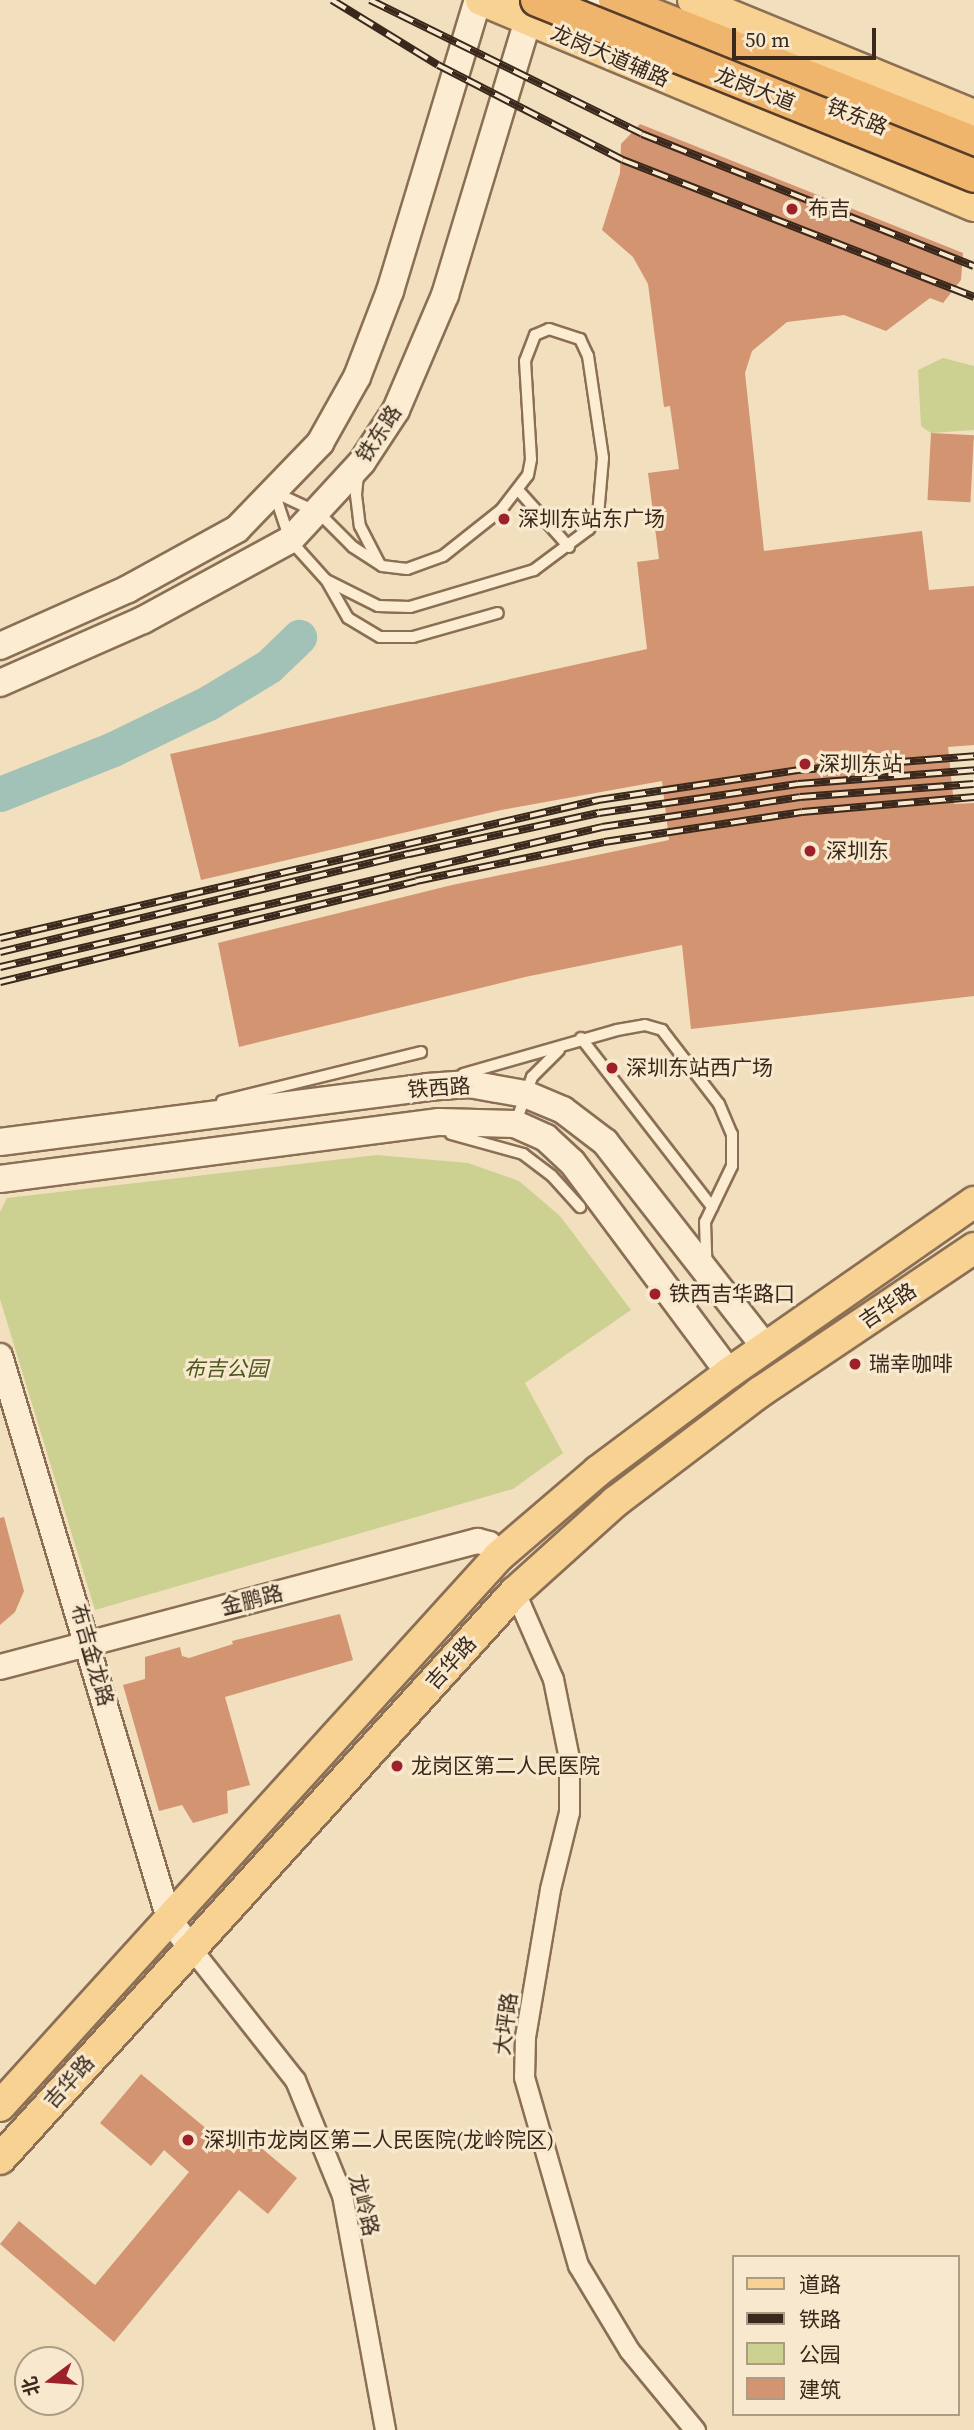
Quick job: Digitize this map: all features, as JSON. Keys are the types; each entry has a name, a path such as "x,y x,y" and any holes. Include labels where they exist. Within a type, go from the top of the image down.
{"highway":[{"name":"龙岗大道","path":"615,0 974,143"},
{"name":"龙岗大道","path":"533,7 974,176"}],"main road":[{"name":"龙岗大道辅路","path":"480,0 533,7 974,206"},
{"path":"0,646 183,560 237,529 320,443 346,400 368,350 480,0"},
{"name":"铁东路","path":"586,0 974,165"},
{"path":"693,0 974,115"},
{"name":"铁东路","path":"0,683 143,620 290,540 319,513 362,462 396,410 444,295 533,7"},
{"name":"铁西路","path":"0,1142 123,1124 469,1084 524,1094 562,1110 605,1142 765,1348"},
{"name":"铁西路","path":"0,1180 464,1120 515,1124 546,1138 572,1162 729,1373"},
{"name":"吉华路","path":"0,2106 499,1556 598,1471 729,1373 974,1202"},
{"name":"吉华路","path":"0,2159 515,1592 615,1502 760,1392 968,1257"}],"street":[{"path":"931,1232 968,1257"},
{"name":"布吉金龙路","path":"0,1356 89,1642 169,1919 191,1948"},
{"name":"金鹏路","path":"0,1667 478,1542 489,1544 499,1556"},
{"name":"大坪路","path":"515,1592 553,1679 569,1758 569,1812 550,1889 525,2036 524,2077 578,2265 629,2350 695,2430"},
{"name":"龙岭路","path":"191,1948 295,2080 342,2195 385,2430"}],"lane":[{"path":"274,492 319,513 353,548 382,566 407,569 443,556 519,491 531,459 525,383 528,345 535,335 549,329 567,332 580,339 588,356 603,458 598,515 569,547 534,570 410,607 378,606 326,580"},
{"path":"362,462 357,479 357,512 366,542 382,566"},
{"path":"519,491 569,547"},
{"path":"274,492 290,540 326,580 348,618 380,638 413,637 498,613"},
{"path":"393,1091 581,1038 650,1025 673,1042 719,1104 732,1134 732,1166 712,1207 703,1235 712,1279"},
{"path":"515,1124 524,1094 544,1061 581,1038"},
{"path":"581,1038 712,1207"},
{"path":"123,1124 307,1083 421,1052"},
{"path":"402,1127 475,1138 523,1154 552,1176 580,1208"}],"green space":[{"path":"943,358 974,366 974,430 931,433 921,426 918,370"},
{"name":"布吉公园","path":"377,1155 468,1163 519,1181 560,1216 631,1310 525,1383 563,1453 513,1489 95,1610 0,1299 0,1212 7,1198"}],"building":[{"path":"640,124 963,253 961,280 943,303 930,298 886,331 844,315 787,322 752,351 745,373 764,551 922,531 929,590 974,586 974,745 948,747 954,804 974,803 974,996 691,1029 682,945 525,977 239,1047 218,943 452,885 669,840 662,781 501,810 201,880 170,754 647,649 637,562 659,559 648,473 679,469 670,406 664,407 648,284 633,257 602,230 620,173 621,144"},
{"path":"931,433 974,435 970,502 927,500"},
{"path":"4,1517 24,1591 15,1612 0,1625 0,1518"},
{"path":"340,1614 353,1660 225,1697 250,1785 227,1791 228,1813 193,1823 182,1805 159,1811 123,1685 145,1679 145,1657 180,1647 182,1656 189,1658 233,1644 232,1641"},
{"path":"141,2074 227,2146 240,2130 297,2178 268,2214 239,2190 114,2342 0,2244 19,2221 95,2285 189,2172 164,2150 151,2166 100,2123"}],"waterway":[{"path":"0,794 113,749 208,703 269,666 299,637"}],"railway":[{"path":"332,0 438,65 623,160 974,297"},
{"path":"370,0 642,134 974,266"},
{"path":"0,938 598,800 798,770 974,756"},
{"path":"0,952 409,854 599,813 798,784 974,770"},
{"path":"0,967 602,827 800,797 974,784"},
{"path":"0,982 416,881 604,842 802,812 974,797"}],"place":[{"name":"布吉","path":"792,209"},
{"name":"深圳东站东广场","path":"504,519"},
{"name":"深圳东站","path":"805,764"},
{"name":"深圳东","path":"810,851"},
{"name":"深圳东站西广场","path":"612,1068"},
{"name":"铁西吉华路口","path":"655,1294"},
{"name":"瑞幸咖啡","path":"855,1364"},
{"name":"龙岗区第二人民医院","path":"397,1766"},
{"name":"深圳市龙岗区第二人民医院(龙岭院区)","path":"188,2140"}]}
